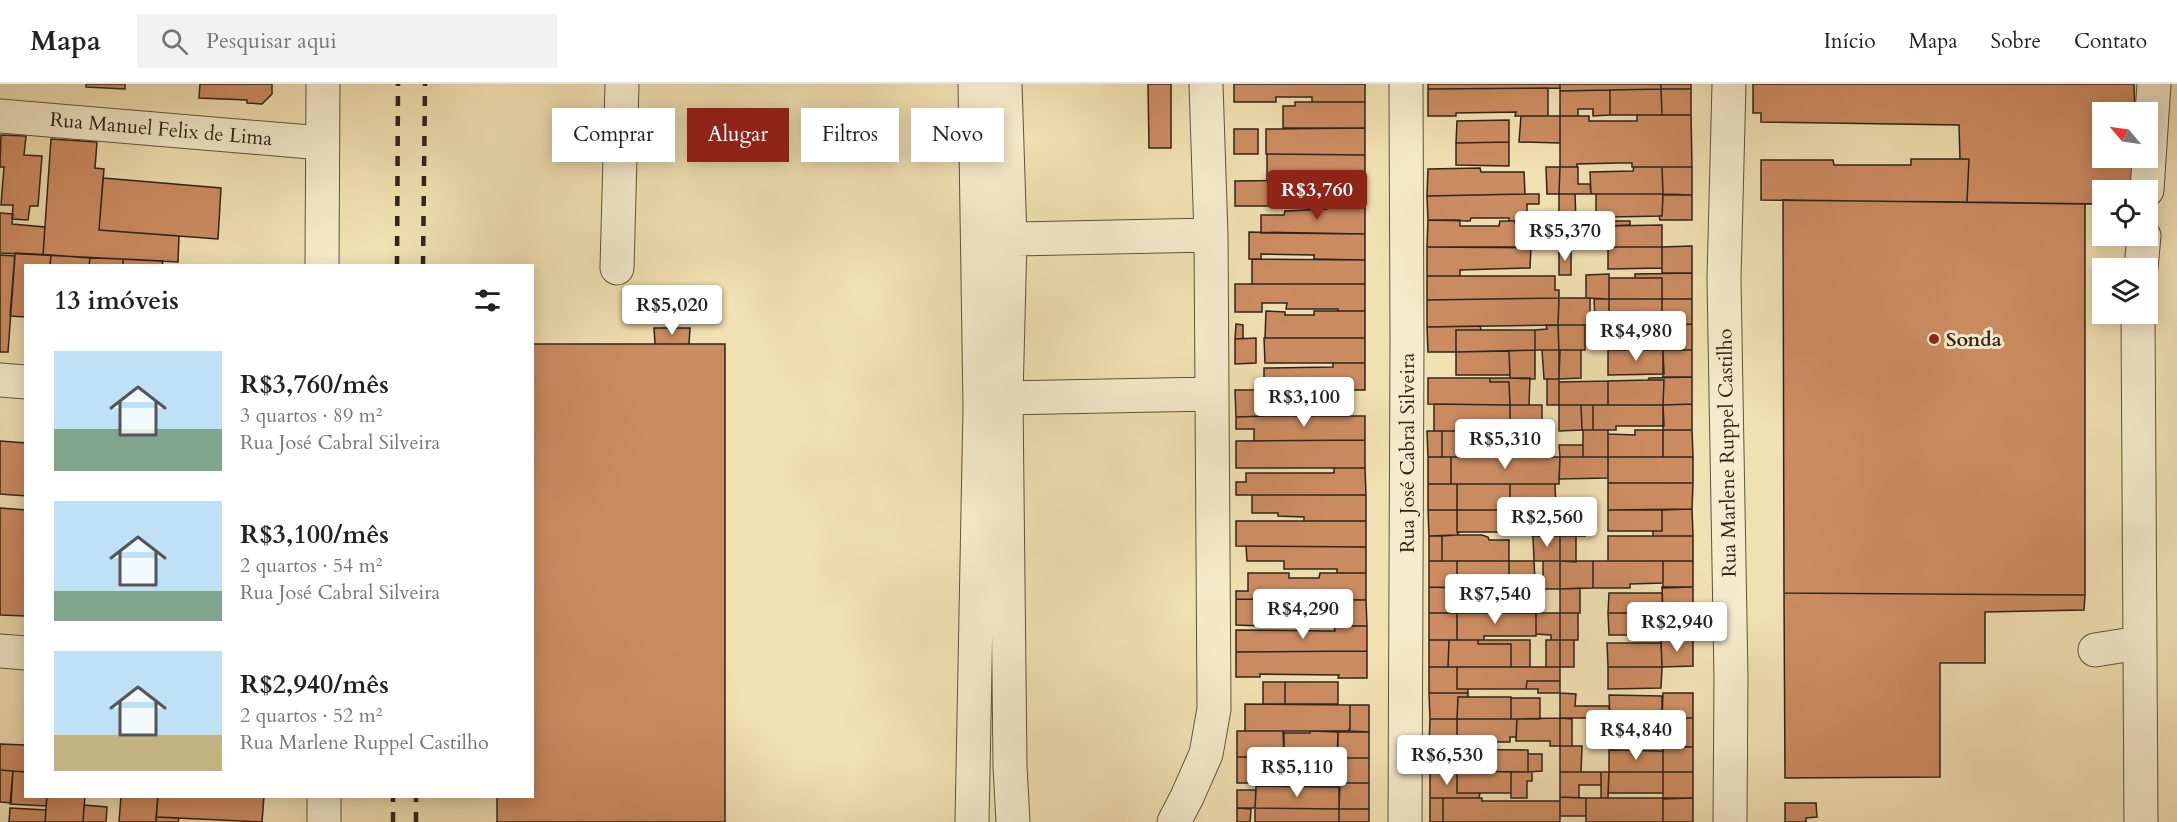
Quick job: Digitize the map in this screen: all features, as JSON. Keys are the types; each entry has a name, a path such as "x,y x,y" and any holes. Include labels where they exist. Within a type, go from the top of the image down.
{"street":[{"path":"322,264 323,84"},
{"path":"617,268 622,84"},
{"path":"972,822 980,407 975,84"},
{"path":"1005,84 1010,239 1006,398 1010,766 1013,822"},
{"path":"1174,822 1188,797 1206,754 1214,709 1211,235 1206,84"},
{"name":"Rua José Cabral Silveira","path":"1405,822 1406,84"},
{"name":"Rua Marlene Ruppel Castilho","path":"1729,84 1724,279 1731,678 1730,822"},
{"path":"2148,180 2154,84"},
{"name":"Rua Manuel Felix de Lima","path":"0,116 322,143"},
{"path":"1010,239 1211,235"},
{"path":"2138,324 2141,822"},
{"path":"0,380 24,381"},
{"path":"1006,398 1211,394"},
{"path":"2095,650 2139,643"},
{"path":"0,651 24,653"},
{"path":"324,798 324,822"}],"building":[{"path":"86,84 125,84 125,89 86,87"},
{"path":"200,84 272,84 272,94 262,104 247,103 247,100 199,98"},
{"path":"1148,84 1171,84 1171,148 1149,148"},
{"path":"1234,84 1365,84 1365,102 1312,102 1312,97 1276,97 1276,102 1234,102"},
{"path":"1428,84 1560,84 1560,88 1428,89"},
{"path":"1560,84 1661,84 1661,89 1560,91"},
{"path":"1661,84 1691,84 1691,89 1661,89"},
{"path":"1753,84 2134,84 2135,102 2092,102 2092,168 2140,168 2138,180 2092,180 2092,204 1967,202 1969,159 1960,159 1959,125 1761,122 1761,113 1753,113"},
{"path":"1548,88 1548,116 1515,116 1516,112 1428,116 1428,89"},
{"path":"1661,89 1691,89 1691,115 1662,115"},
{"path":"1661,89 1662,115 1610,115 1610,90"},
{"path":"1610,90 1610,115 1593,116 1593,109 1578,109 1578,116 1560,116 1560,91"},
{"path":"1295,102 1365,102 1365,128 1283,128 1283,106 1295,106"},
{"path":"1637,115 1691,115 1692,167 1632,167 1632,163 1618,163 1577,164 1577,167 1560,167 1560,116 1589,116 1589,121 1637,121"},
{"path":"1521,116 1560,116 1560,143 1519,142"},
{"path":"1509,120 1509,142 1456,143 1457,121"},
{"path":"1365,128 1365,155 1266,154 1266,129"},
{"path":"1234,129 1258,129 1258,154 1234,154"},
{"path":"1,135 26,136 24,155 42,156 38,206 30,206 28,220 12,219 13,205 1,205 4,167 0,167"},
{"path":"51,139 97,142 95,168 104,169 99,230 179,236 178,262 43,255"},
{"path":"1509,142 1509,166 1456,165 1456,143"},
{"path":"1267,154 1365,155 1365,179 1267,180"},
{"path":"1911,159 1969,159 1967,202 1761,200 1761,160 1833,160 1834,165 1911,165"},
{"path":"1546,167 1560,167 1559,194 1547,194"},
{"path":"1560,167 1578,167 1578,184 1590,184 1591,194 1559,194"},
{"path":"1634,167 1662,167 1663,194 1591,194 1590,172 1633,171"},
{"path":"1662,167 1692,167 1692,195 1663,194"},
{"path":"1480,168 1481,172 1524,172 1525,194 1427,196 1428,169"},
{"path":"103,178 221,188 218,239 99,230"},
{"path":"1365,179 1365,206 1235,206 1235,181"},
{"path":"1539,194 1539,204 1527,204 1527,221 1509,221 1509,218 1471,218 1470,221 1428,220 1427,196"},
{"path":"1559,194 1575,194 1576,221 1559,221"},
{"path":"1596,194 1663,194 1662,216 1609,217 1608,212 1596,212"},
{"path":"1663,195 1692,195 1692,220 1660,220"},
{"name":"Sonda","path":"1783,200 2085,204 2085,595 1784,593"},
{"path":"1327,206 1365,206 1365,234 1261,233 1261,215 1284,215 1285,211 1327,209"},
{"path":"0,213 13,214 12,224 45,227 43,255 0,253"},
{"path":"1428,220 1460,220 1460,226 1499,226 1500,221 1560,225 1559,248 1427,247"},
{"path":"1559,221 1582,221 1583,234 1571,234 1571,248 1559,248"},
{"path":"1590,221 1630,221 1630,225 1608,226 1608,247 1591,247"},
{"path":"1662,225 1662,247 1608,247 1608,226"},
{"path":"1249,232 1365,234 1365,260 1314,259 1314,255 1261,254 1261,259 1249,259"},
{"path":"1692,246 1692,273 1662,273 1662,247"},
{"path":"1427,247 1531,247 1530,268 1460,270 1460,276 1427,276"},
{"path":"1608,247 1662,247 1662,268 1608,269"},
{"path":"1559,248 1571,248 1571,275 1559,275"},
{"path":"15,253 51,255 50,264 24,264 24,317 10,316"},
{"path":"0,255 15,256 8,352 0,352"},
{"path":"51,255 90,258 89,264 50,264"},
{"path":"90,258 123,259 123,264 89,264"},
{"path":"123,259 163,261 162,264 123,264"},
{"path":"1252,259 1365,260 1365,284 1252,284"},
{"path":"1692,273 1692,299 1662,299 1662,278 1635,278 1635,274"},
{"path":"1609,274 1609,299 1586,298 1586,275"},
{"path":"1427,276 1555,276 1555,290 1559,290 1559,298 1427,300"},
{"path":"1609,278 1662,278 1662,299 1609,299"},
{"path":"1235,284 1365,284 1365,311 1286,309 1287,303 1262,303 1262,312 1235,312"},
{"path":"1559,298 1590,298 1590,325 1558,325"},
{"path":"1559,298 1558,325 1427,327 1427,300"},
{"path":"1594,299 1609,299 1609,318 1595,318"},
{"path":"1609,299 1662,299 1662,322 1609,322"},
{"path":"1662,299 1692,299 1692,324 1662,325"},
{"path":"1266,311 1285,312 1285,315 1314,315 1314,311 1365,311 1365,338 1265,338"},
{"path":"1236,324 1243,325 1243,339 1235,339"},
{"path":"1692,324 1692,350 1663,350 1663,325"},
{"path":"1546,325 1558,325 1559,350 1535,350 1535,330 1547,329"},
{"path":"1558,325 1585,325 1585,350 1559,350"},
{"path":"1480,326 1481,330 1456,330 1456,352 1428,352 1427,327"},
{"path":"654,328 690,328 689,344 655,344"},
{"path":"1456,330 1535,330 1535,350 1456,352"},
{"path":"1663,330 1663,350 1608,350 1608,331"},
{"path":"1256,338 1256,363 1235,364 1235,339"},
{"path":"1264,338 1365,338 1365,363 1265,363"},
{"path":"534,344 725,344 725,822 497,822 497,798 534,798"},
{"path":"1535,350 1535,379 1510,378 1509,351"},
{"path":"1542,350 1559,350 1559,379 1544,379"},
{"path":"1560,350 1581,350 1581,378 1559,379"},
{"path":"1608,350 1663,350 1664,374 1608,375"},
{"path":"1663,350 1692,350 1692,377 1663,377"},
{"path":"1509,351 1510,375 1456,375 1456,352"},
{"path":"1333,363 1365,363 1365,390 1264,390 1264,368 1333,367"},
{"path":"1692,377 1692,404 1663,405 1664,380 1648,380 1649,378"},
{"path":"1428,378 1490,378 1490,382 1509,382 1510,405 1428,404"},
{"path":"1490,378 1530,378 1529,405 1510,405 1509,382 1490,382"},
{"path":"1547,379 1559,379 1559,405 1547,405"},
{"path":"1664,380 1663,405 1608,405 1608,381"},
{"path":"1608,381 1608,405 1559,405 1559,382"},
{"path":"1235,390 1338,390 1338,412 1284,412 1284,407 1267,407 1267,416 1236,417"},
{"path":"1434,404 1510,405 1510,431 1434,431"},
{"path":"1692,404 1692,430 1663,430 1663,405"},
{"path":"1510,405 1542,405 1542,431 1510,431"},
{"path":"1559,405 1581,405 1582,430 1559,431"},
{"path":"1581,405 1593,405 1593,430 1582,430"},
{"path":"1593,405 1663,405 1664,426 1616,426 1616,430 1593,430"},
{"path":"1365,416 1365,440 1254,441 1254,429 1236,429 1236,417"},
{"path":"1583,430 1608,430 1608,457 1583,457"},
{"path":"1635,430 1663,430 1663,457 1608,457 1608,434 1635,435"},
{"path":"1663,430 1692,430 1693,457 1663,457"},
{"path":"1427,431 1442,431 1442,457 1428,457"},
{"path":"1442,431 1510,431 1511,457 1442,457"},
{"path":"1365,440 1365,468 1236,468 1236,441"},
{"path":"0,441 24,443 24,496 0,494"},
{"path":"1559,445 1583,445 1583,457 1560,457"},
{"path":"1428,457 1451,457 1451,484 1428,484"},
{"path":"1451,457 1560,457 1559,484 1451,484"},
{"path":"1560,457 1608,457 1608,478 1559,479"},
{"path":"1608,457 1693,457 1693,483 1608,483"},
{"path":"1334,468 1365,468 1366,495 1236,495 1236,482 1246,482 1246,473 1334,473"},
{"path":"1608,483 1693,483 1692,509 1608,510"},
{"path":"1428,484 1457,484 1457,510 1428,510"},
{"path":"1457,484 1510,484 1510,510 1457,510"},
{"path":"1510,484 1555,484 1556,510 1510,510"},
{"path":"1252,495 1366,495 1366,521 1304,521 1304,517 1278,516 1278,513 1252,513"},
{"path":"0,508 24,510 24,616 0,615"},
{"path":"1692,509 1693,536 1653,536 1653,531 1662,531 1662,510"},
{"path":"1428,510 1457,510 1457,532 1459,532 1457,535 1429,536"},
{"path":"1457,510 1510,510 1509,532 1457,532"},
{"path":"1510,510 1559,510 1560,536 1532,536 1532,532 1509,532"},
{"path":"1559,510 1584,510 1585,536 1560,536"},
{"path":"1608,510 1662,510 1662,531 1608,531"},
{"path":"1236,521 1366,521 1366,547 1236,546"},
{"path":"1482,535 1488,537 1489,540 1509,540 1509,561 1442,561 1442,536"},
{"path":"1429,536 1442,536 1442,561 1429,561"},
{"path":"1533,536 1560,536 1560,561 1534,561"},
{"path":"1560,536 1576,536 1576,562 1560,561"},
{"path":"1608,536 1693,536 1693,561 1608,561"},
{"path":"1246,546 1366,547 1366,573 1337,573 1337,569 1284,569 1284,561 1247,561"},
{"path":"1429,561 1457,561 1457,584 1470,584 1470,588 1429,587"},
{"path":"1457,561 1509,561 1509,584 1457,584"},
{"path":"1509,561 1534,561 1535,581 1509,581"},
{"path":"1543,561 1560,561 1560,589 1543,589"},
{"path":"1560,561 1593,561 1593,588 1560,589"},
{"path":"1593,561 1663,561 1663,583 1630,584 1630,588 1593,588"},
{"path":"1663,561 1693,561 1693,587 1663,588"},
{"path":"1248,573 1289,573 1289,578 1319,578 1320,573 1366,573 1366,600 1236,599 1236,591 1248,591"},
{"path":"1429,587 1457,588 1457,613 1429,613"},
{"path":"1662,587 1693,587 1693,613 1663,613"},
{"path":"1457,588 1486,588 1486,593 1504,592 1503,588 1536,588 1536,613 1457,613"},
{"path":"1580,588 1580,613 1560,613 1560,589"},
{"path":"1609,593 1662,593 1663,613 1608,613"},
{"path":"1784,593 2085,595 2084,610 1985,612 1985,663 1940,663 1940,777 1785,778"},
{"path":"1236,599 1366,600 1367,626 1338,626 1338,622 1284,622 1284,619 1263,618 1263,626 1236,625"},
{"path":"1429,613 1457,613 1457,640 1429,640"},
{"path":"1457,613 1536,613 1536,636 1484,636 1484,640 1457,640"},
{"path":"1536,613 1560,613 1560,640 1551,640 1551,635 1536,634"},
{"path":"1560,613 1578,613 1578,640 1560,640"},
{"path":"1608,613 1663,613 1663,635 1609,635"},
{"path":"1663,613 1693,613 1693,640 1663,640"},
{"path":"1334,626 1367,626 1367,651 1236,652 1236,630 1335,631"},
{"path":"1661,639 1693,640 1693,666 1662,667"},
{"path":"1429,640 1449,640 1448,667 1429,667"},
{"path":"1449,640 1478,640 1478,644 1511,644 1511,667 1448,667"},
{"path":"1478,640 1530,640 1530,667 1511,667 1511,644 1478,644"},
{"path":"1546,640 1560,640 1560,667 1546,667"},
{"path":"1560,640 1574,640 1574,667 1560,667"},
{"path":"1607,643 1661,643 1662,667 1608,667"},
{"path":"1367,651 1367,678 1338,678 1339,675 1260,674 1260,677 1236,677 1236,652"},
{"path":"1429,667 1457,667 1457,689 1468,689 1468,693 1429,693"},
{"path":"1457,667 1560,667 1560,681 1527,681 1526,689 1457,689"},
{"path":"1608,667 1662,667 1661,688 1608,689"},
{"path":"1527,681 1560,681 1560,693 1538,693 1538,689 1526,689"},
{"path":"1263,682 1285,682 1285,704 1263,704"},
{"path":"1285,682 1338,682 1338,704 1285,704"},
{"path":"1429,693 1468,693 1468,697 1458,697 1457,719 1430,719"},
{"path":"1560,693 1576,694 1575,706 1609,706 1610,718 1560,718"},
{"path":"1663,693 1693,693 1693,718 1662,718"},
{"path":"1609,695 1662,696 1662,718 1610,718"},
{"path":"1458,697 1511,697 1511,719 1457,719"},
{"path":"1511,698 1540,698 1540,719 1511,719"},
{"path":"1245,704 1350,705 1350,728 1348,731 1245,731"},
{"path":"1350,705 1369,705 1369,732 1350,731"},
{"path":"1560,718 1572,719 1572,746 1560,746"},
{"path":"1560,718 1560,746 1550,746 1550,741 1516,741 1517,719"},
{"path":"1596,718 1662,718 1662,744 1597,743"},
{"path":"1662,718 1693,718 1693,747 1662,746"},
{"path":"1430,719 1457,719 1457,742 1468,742 1468,745 1429,745"},
{"path":"1457,719 1517,719 1516,737 1510,737 1510,742 1457,742"},
{"path":"1237,731 1284,731 1284,757 1237,757"},
{"path":"1310,731 1338,732 1338,751 1334,758 1284,757 1283,733 1310,733"},
{"path":"1338,732 1369,732 1369,758 1337,758"},
{"path":"0,744 24,745 24,772 0,770"},
{"path":"1429,745 1479,745 1479,749 1457,749 1457,771 1430,770"},
{"path":"1560,746 1582,746 1581,772 1560,772"},
{"path":"1663,747 1693,747 1693,772 1663,772"},
{"path":"1457,749 1528,750 1528,772 1457,771"},
{"path":"1609,750 1663,751 1663,772 1609,772"},
{"path":"1528,754 1542,754 1542,771 1528,772"},
{"path":"1237,757 1261,757 1261,765 1248,765 1248,783 1237,783"},
{"path":"1261,757 1346,758 1346,783 1318,783 1318,780 1265,777 1265,765 1261,765"},
{"path":"1346,758 1369,758 1369,783 1346,783"},
{"path":"0,770 13,771 11,803 0,802"},
{"path":"1430,770 1457,771 1457,793 1480,793 1479,798 1430,798"},
{"path":"13,771 24,772 24,798 47,798 46,806 10,804"},
{"path":"1457,771 1511,772 1511,793 1457,793"},
{"path":"1511,772 1532,772 1532,781 1527,781 1527,798 1511,798"},
{"path":"1560,772 1601,772 1601,785 1579,785 1579,798 1560,797"},
{"path":"1601,772 1609,772 1608,798 1601,798"},
{"path":"1609,772 1663,772 1663,793 1608,793"},
{"path":"1663,772 1693,772 1693,798 1663,799"},
{"path":"1340,783 1369,783 1369,809 1339,809"},
{"path":"1256,786 1339,787 1339,809 1255,808"},
{"path":"1237,790 1256,790 1255,808 1237,808"},
{"path":"1560,797 1586,798 1586,816 1560,816"},
{"path":"47,798 85,798 83,822 45,822"},
{"path":"121,798 158,798 156,822 119,822"},
{"path":"158,798 264,798 262,822 156,817"},
{"path":"1430,798 1443,798 1443,822 1430,822"},
{"path":"1443,798 1482,798 1482,801 1560,801 1560,822 1443,822"},
{"path":"1586,798 1663,798 1663,822 1586,822"},
{"path":"1663,798 1693,798 1693,822 1663,822"},
{"path":"1785,803 1816,803 1817,817 1806,818 1806,822 1785,822"},
{"path":"84,805 107,807 106,822 83,822"},
{"path":"10,808 46,810 45,822 9,822"},
{"path":"1237,808 1251,809 1250,822 1237,822"},
{"path":"1255,808 1339,809 1339,822 1255,822"},
{"path":"1339,809 1369,809 1369,822 1339,822"},
{"path":"156,817 179,818 178,822 156,822"}],"railway":[{"path":"397,264 398,84"},
{"path":"423,264 425,84"},
{"path":"393,798 393,822"},
{"path":"416,798 416,822"}],"place":[{"name":"Sonda","path":"1934,339"}]}
